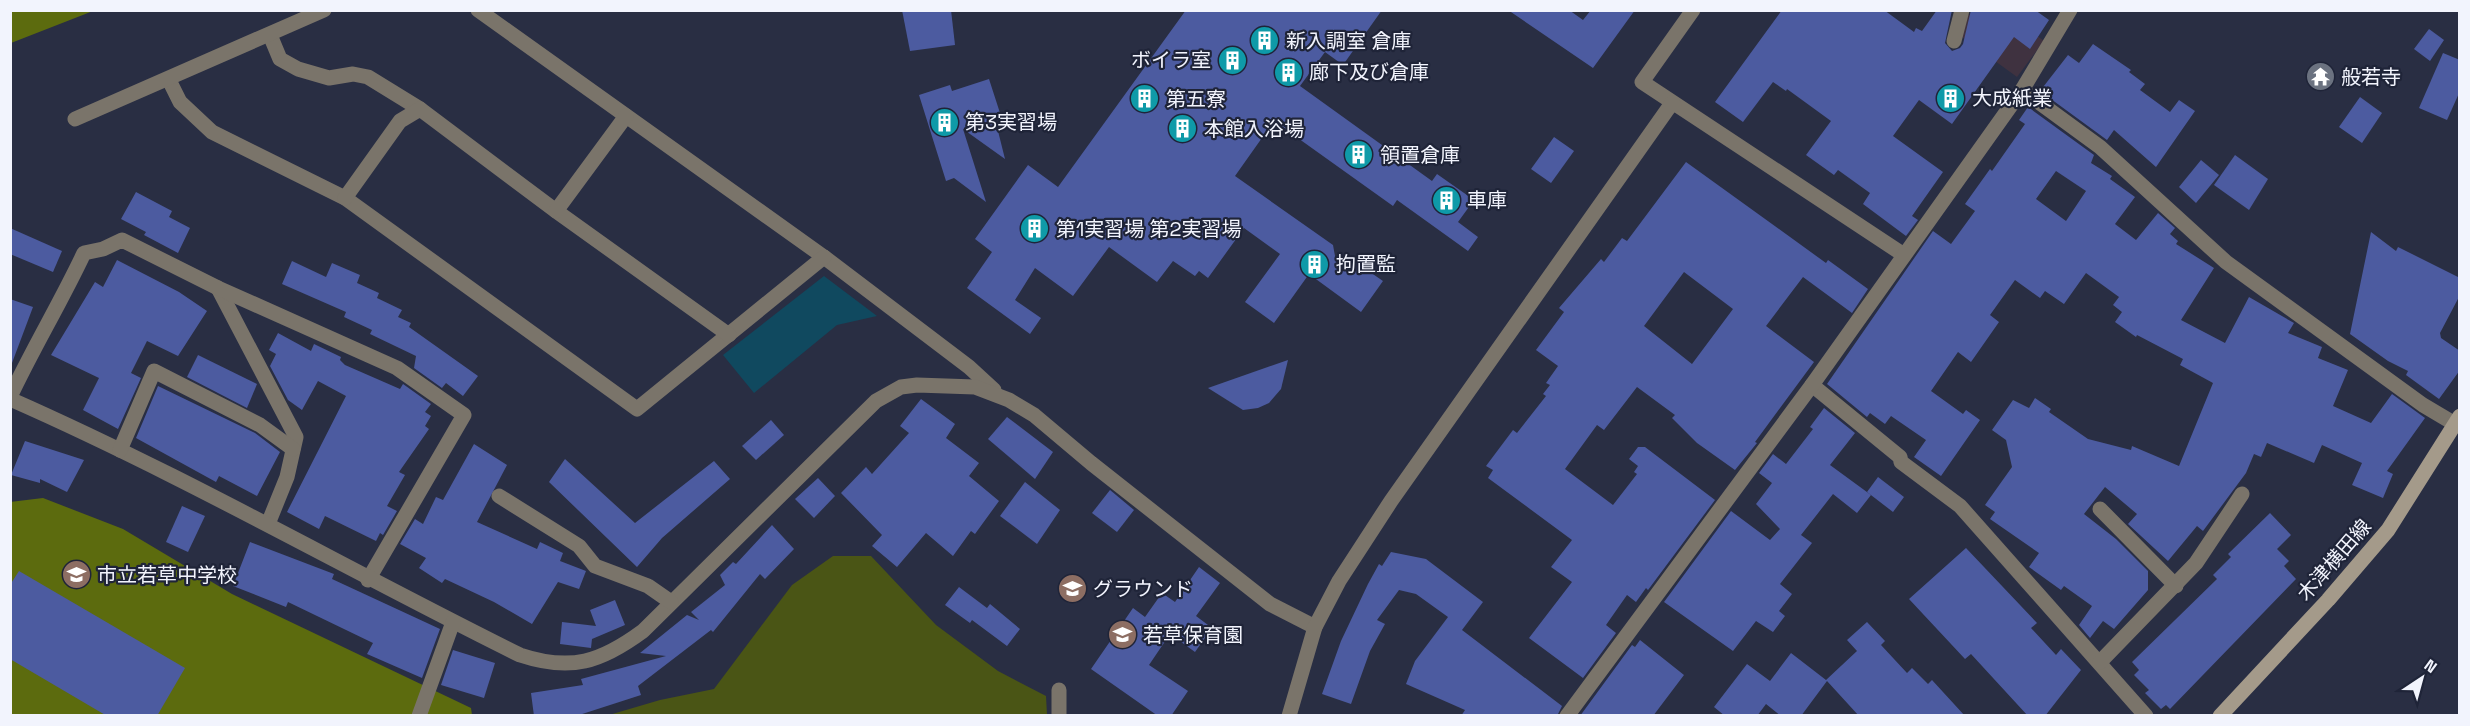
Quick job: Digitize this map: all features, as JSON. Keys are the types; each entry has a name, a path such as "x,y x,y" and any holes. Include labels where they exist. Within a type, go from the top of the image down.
{"main road":[{"name":"木津横田線","path":"2220,716 2328,600 2388,530 2457,420"}],"street":[{"path":"75,119 170,80 324,10"},
{"path":"478,10 824,257 969,367 998,394 1034,415 1100,471 1270,604 1315,627"},
{"path":"1694,10 1642,82 1904,255"},
{"path":"1954,42 1962,10"},
{"path":"1567,716 1812,385 2022,90 2070,10"},
{"path":"270,35 280,59 298,69 329,78 353,74 368,77 420,109 556,212 729,335"},
{"path":"170,80 180,102 212,132 345,198 637,409 824,257"},
{"path":"2022,90 2100,147 2226,262 2423,405 2457,420"},
{"path":"1289,716 1315,627 1339,581 1392,501 1672,103"},
{"path":"345,198 400,121 420,109"},
{"path":"556,212 626,116"},
{"path":"368,580 464,415 397,368 218,288 122,240 103,249 84,253 63,296 37,339 10,398 268,524 368,580 520,655 542,662 566,665 600,658 643,631 856,418 890,391 901,387 935,385 975,387 998,394"},
{"path":"218,288 296,437 287,477 268,524"},
{"path":"120,450 154,371 260,425 293,449"},
{"path":"1812,385 1900,456 1901,462 1960,506 2016,572 2100,662 2146,716"},
{"path":"2100,662 2196,563 2242,494"},
{"path":"499,496 579,546 595,566 648,586 671,602"},
{"path":"2100,509 2176,586"},
{"path":"419,716 453,622"},
{"path":"1059,690 1059,716"}],"shaded area":[{"path":"2003,10 2044,41 2017,77 1962,37 1968,14 1986,26"}],"green space":[{"path":"11,10 93,10 93,11 11,43"},
{"name":"市立若草中学校","path":"43,498 123,529 232,594 471,708 472,715 11,715 10,502"},
{"path":"833,556 871,556 936,625 998,671 1046,696 1047,715 609,715 660,700 714,689 792,585"}],"water":[{"path":"824,276 877,316 837,325 754,393 723,355"}],"building":[{"path":"902,10 951,10 955,45 910,51"},
{"path":"1186,10 1382,10 1343,65 1325,52 1300,86 1432,181 1437,174 1474,200 1458,222 1478,237 1468,251 1397,200 1393,206 1274,121 1235,176 1333,245 1337,267 1345,255 1383,281 1361,312 1309,274 1274,323 1245,302 1280,254 1244,228 1208,278 1199,271 1195,276 1173,261 1157,282 1109,247 1073,296 1035,268 1015,300 1041,318 1030,334 967,288 992,252 975,239 1028,165 1058,187"},
{"path":"1508,10 1569,10 1583,20 1591,10 1635,10 1593,68"},
{"path":"1782,10 1884,10 1914,32 1916,28 1922,31 1937,10 1952,10 1945,43 1952,51 1963,44 1971,10 2035,10 2049,20 2030,49 2014,37 1952,124 1919,100 1893,136 1943,172 1912,216 1918,220 1906,236 1863,204 1870,193 1838,170 1834,175 1806,155 1831,121 1787,89 1786,91 1773,82 1743,122 1715,102"},
{"path":"2429,29 2444,40 2430,61 2414,49"},
{"path":"2093,44 2131,70 2129,72 2145,84 2140,90 2170,112 2179,100 2195,111 2156,167 2114,130 2107,140 2040,91 2068,55 2079,63"},
{"path":"2443,53 2460,60 2460,91 2447,120 2419,108"},
{"path":"989,79 1000,113 994,115 1005,159 963,129 986,202 954,178 946,181 919,95 950,85 952,91"},
{"path":"2360,97 2382,113 2362,143 2339,127"},
{"path":"2028,107 2094,155 2091,163 2112,176 2110,179 2135,197 2115,224 2136,240 2158,213 2175,228 2170,234 2178,241 2176,244 2214,268 2181,320 2225,343 2249,297 2294,323 2288,333 2322,347 2318,358 2348,370 2333,406 2371,423 2392,394 2425,418 2387,471 2393,474 2383,498 2352,485 2362,463 2322,445 2314,463 2267,443 2261,457 2254,454 2246,473 2203,531 2197,526 2168,561 2128,524 2137,514 2105,487 2084,514 2116,539 2148,571 2148,590 2114,629 2103,621 2090,638 2079,625 2092,606 2064,586 2061,590 2029,567 2039,553 1990,519 1995,512 1985,505 2012,467 2006,440 1992,430 2013,400 2029,408 2035,398 2051,409 2049,412 2088,439 2131,450 2132,446 2179,466 2213,383 2180,365 2183,359 2137,335 2136,337 2115,322 2122,312 2113,305 2119,297 2086,273 2064,304 2045,291 2040,298 2015,280 1990,315 1999,322 1971,362 1958,352 1931,391 1963,414 1966,410 1980,420 1941,476 1914,457 1926,440 1891,416 1885,424 1870,413 1867,417 1827,384 1933,231 1951,244 1975,211 1965,204 2025,124 2019,120","holes":["2056,171 2086,191 2066,221 2036,199"]},
{"path":"1554,137 1574,151 1551,183 1531,169"},
{"path":"2235,155 2268,179 2249,210 2214,185"},
{"path":"2201,160 2219,175 2196,203 2179,187"},
{"path":"1686,162 1826,263 1828,260 1868,289 1852,313 1803,277 1766,326 1814,362 1755,442 1757,443 1735,470 1697,443 1672,418 1675,415 1637,387 1604,430 1597,425 1565,469 1613,505 1637,474 1634,472 1638,466 1629,459 1638,447 1645,447 1715,500 1648,590 1646,588 1636,602 1627,595 1606,625 1616,633 1583,678 1529,638 1572,582 1551,567 1572,540 1488,478 1493,470 1486,466 1513,430 1517,433 1546,396 1543,394 1550,385 1546,383 1558,366 1536,350 1564,312 1559,308 1601,259 1604,262 1622,238 1627,241","holes":["1684,272 1733,309 1692,364 1644,326"]},
{"path":"136,192 172,211 169,217 190,228 178,253 144,235 146,232 121,219"},
{"path":"10,228 62,251 53,272 10,254"},
{"path":"2371,232 2396,251 2398,247 2460,278 2460,295 2440,333 2441,338 2460,351 2460,370 2439,399 2406,375 2408,371 2388,361 2350,334"},
{"path":"117,260 179,292 207,311 178,356 147,341 131,373 141,378 118,429 83,410 99,378 51,355 95,282 103,287"},
{"path":"292,261 326,277 332,263 360,275 357,283 379,293 377,298 402,310 398,317 411,323 409,327 478,376 463,396 446,383 442,388 414,368 416,356 370,334 372,330 344,317 346,312 282,284"},
{"path":"10,299 33,307 12,363 10,362"},
{"path":"278,333 311,351 314,344 341,357 340,360 345,365 400,389 403,384 431,404 425,412 431,416 425,426 429,429 399,472 405,475 387,506 397,511 383,535 380,533 376,541 325,516 319,529 287,512 346,396 318,381 302,410 288,400 270,366 276,354 269,350"},
{"path":"198,355 257,384 247,408 187,377"},
{"path":"1288,360 1281,389 1269,403 1258,408 1243,410 1208,388"},
{"path":"158,386 255,433 280,452 257,496 219,476 216,482 136,438"},
{"path":"921,399 955,424 946,438 979,463 969,476 999,501 975,534 971,531 953,556 926,533 897,567 872,546 882,535 841,493 866,467 872,474 909,433 900,426"},
{"path":"1824,408 1855,433 1830,465 1871,495 1857,513 1833,494 1801,535 1812,543 1780,584 1792,594 1779,611 1785,616 1773,632 1756,621 1733,651 1664,602 1731,511 1770,540 1780,529 1756,504 1772,483 1759,473 1773,454 1786,464 1813,429 1810,427"},
{"path":"1007,417 1053,452 1035,479 988,439"},
{"path":"771,420 784,435 756,460 742,446"},
{"path":"25,441 84,460 67,492 40,479 40,483 11,475"},
{"path":"474,444 507,465 477,522 537,549 540,542 563,553 560,561 586,571 579,589 558,582 532,624 494,602 445,579 442,583 419,568 426,558 400,544 415,519 423,524 436,497 443,500"},
{"path":"565,459 635,523 714,461 730,479 662,538 637,567 549,482"},
{"path":"1878,477 1904,497 1893,512 1867,492"},
{"path":"818,478 835,496 814,518 795,499"},
{"path":"1025,482 1060,510 1037,544 1000,516"},
{"path":"1110,490 1134,510 1117,532 1092,513"},
{"path":"182,506 205,516 188,552 166,542"},
{"path":"2270,513 2291,535 2277,549 2289,561 2284,566 2296,579 2170,709 2166,705 2161,709 2145,693 2149,690 2134,675 2139,670 2132,662 2217,579 2213,575 2231,557 2228,554"},
{"path":"772,525 794,549 765,579 760,574 713,632 711,630 638,686 641,695 576,716 534,716 531,693 583,685 581,679 666,656 640,653 687,615 699,620 691,612 725,585 720,575 733,562 736,564"},
{"path":"250,542 334,574 332,579 440,629 422,678 367,654 373,643 288,602 286,607 233,586"},
{"path":"1966,548 2037,623 2031,628 2056,655 2061,649 2081,670 2045,716 2028,716 1971,654 1965,659 1909,599"},
{"path":"1391,552 1426,559 1483,602 1462,630 1562,706 1557,716 1461,716 1465,710 1406,684 1415,661 1448,617 1416,594 1399,590 1377,620 1385,624 1370,651 1351,704 1322,694 1341,641 1368,584 1379,564 1382,566"},
{"name":"若草保育園","path":"1199,567 1220,583 1196,616 1212,628 1195,652 1170,634 1149,665 1188,691 1171,716 1158,716 1091,669 1133,608 1145,617 1162,593 1175,602"},
{"path":"19,571 185,668 157,716 107,716 10,659 10,585"},
{"path":"959,587 987,608 990,604 1020,629 1007,646 972,620 970,623 945,605"},
{"path":"615,600 625,625 592,639 591,648 560,644 562,622 596,626 590,610"},
{"path":"1867,622 1885,641 1881,645 1907,673 1912,668 1928,684 1932,680 1965,716 1859,716 1827,681 1801,716 1781,716 1766,704 1757,716 1725,716 1714,707 1747,664 1770,681 1791,653 1826,680 1857,651 1847,640"},
{"path":"1640,640 1684,675 1653,716 1580,716 1632,645 1635,647"},
{"path":"453,650 495,663 484,698 441,685"}],"place":[{"name":"新入調室 倉庫","path":"1265,41"},
{"name":"ボイラ室","path":"1232,60"},
{"name":"廊下及び倉庫","path":"1288,72"},
{"name":"般若寺","path":"2320,77"},
{"name":"大成紙業","path":"1951,98"},
{"name":"第五寮","path":"1145,99"},
{"name":"第3実習場","path":"944,122"},
{"name":"本館入浴場","path":"1183,129"},
{"name":"領置倉庫","path":"1359,155"},
{"name":"車庫","path":"1446,200"},
{"name":"第1実習場 第2実習場","path":"1035,229"},
{"name":"拘置監","path":"1315,264"},
{"name":"市立若草中学校","path":"76,575"},
{"name":"グラウンド","path":"1072,589"},
{"name":"若草保育園","path":"1122,635"}]}
